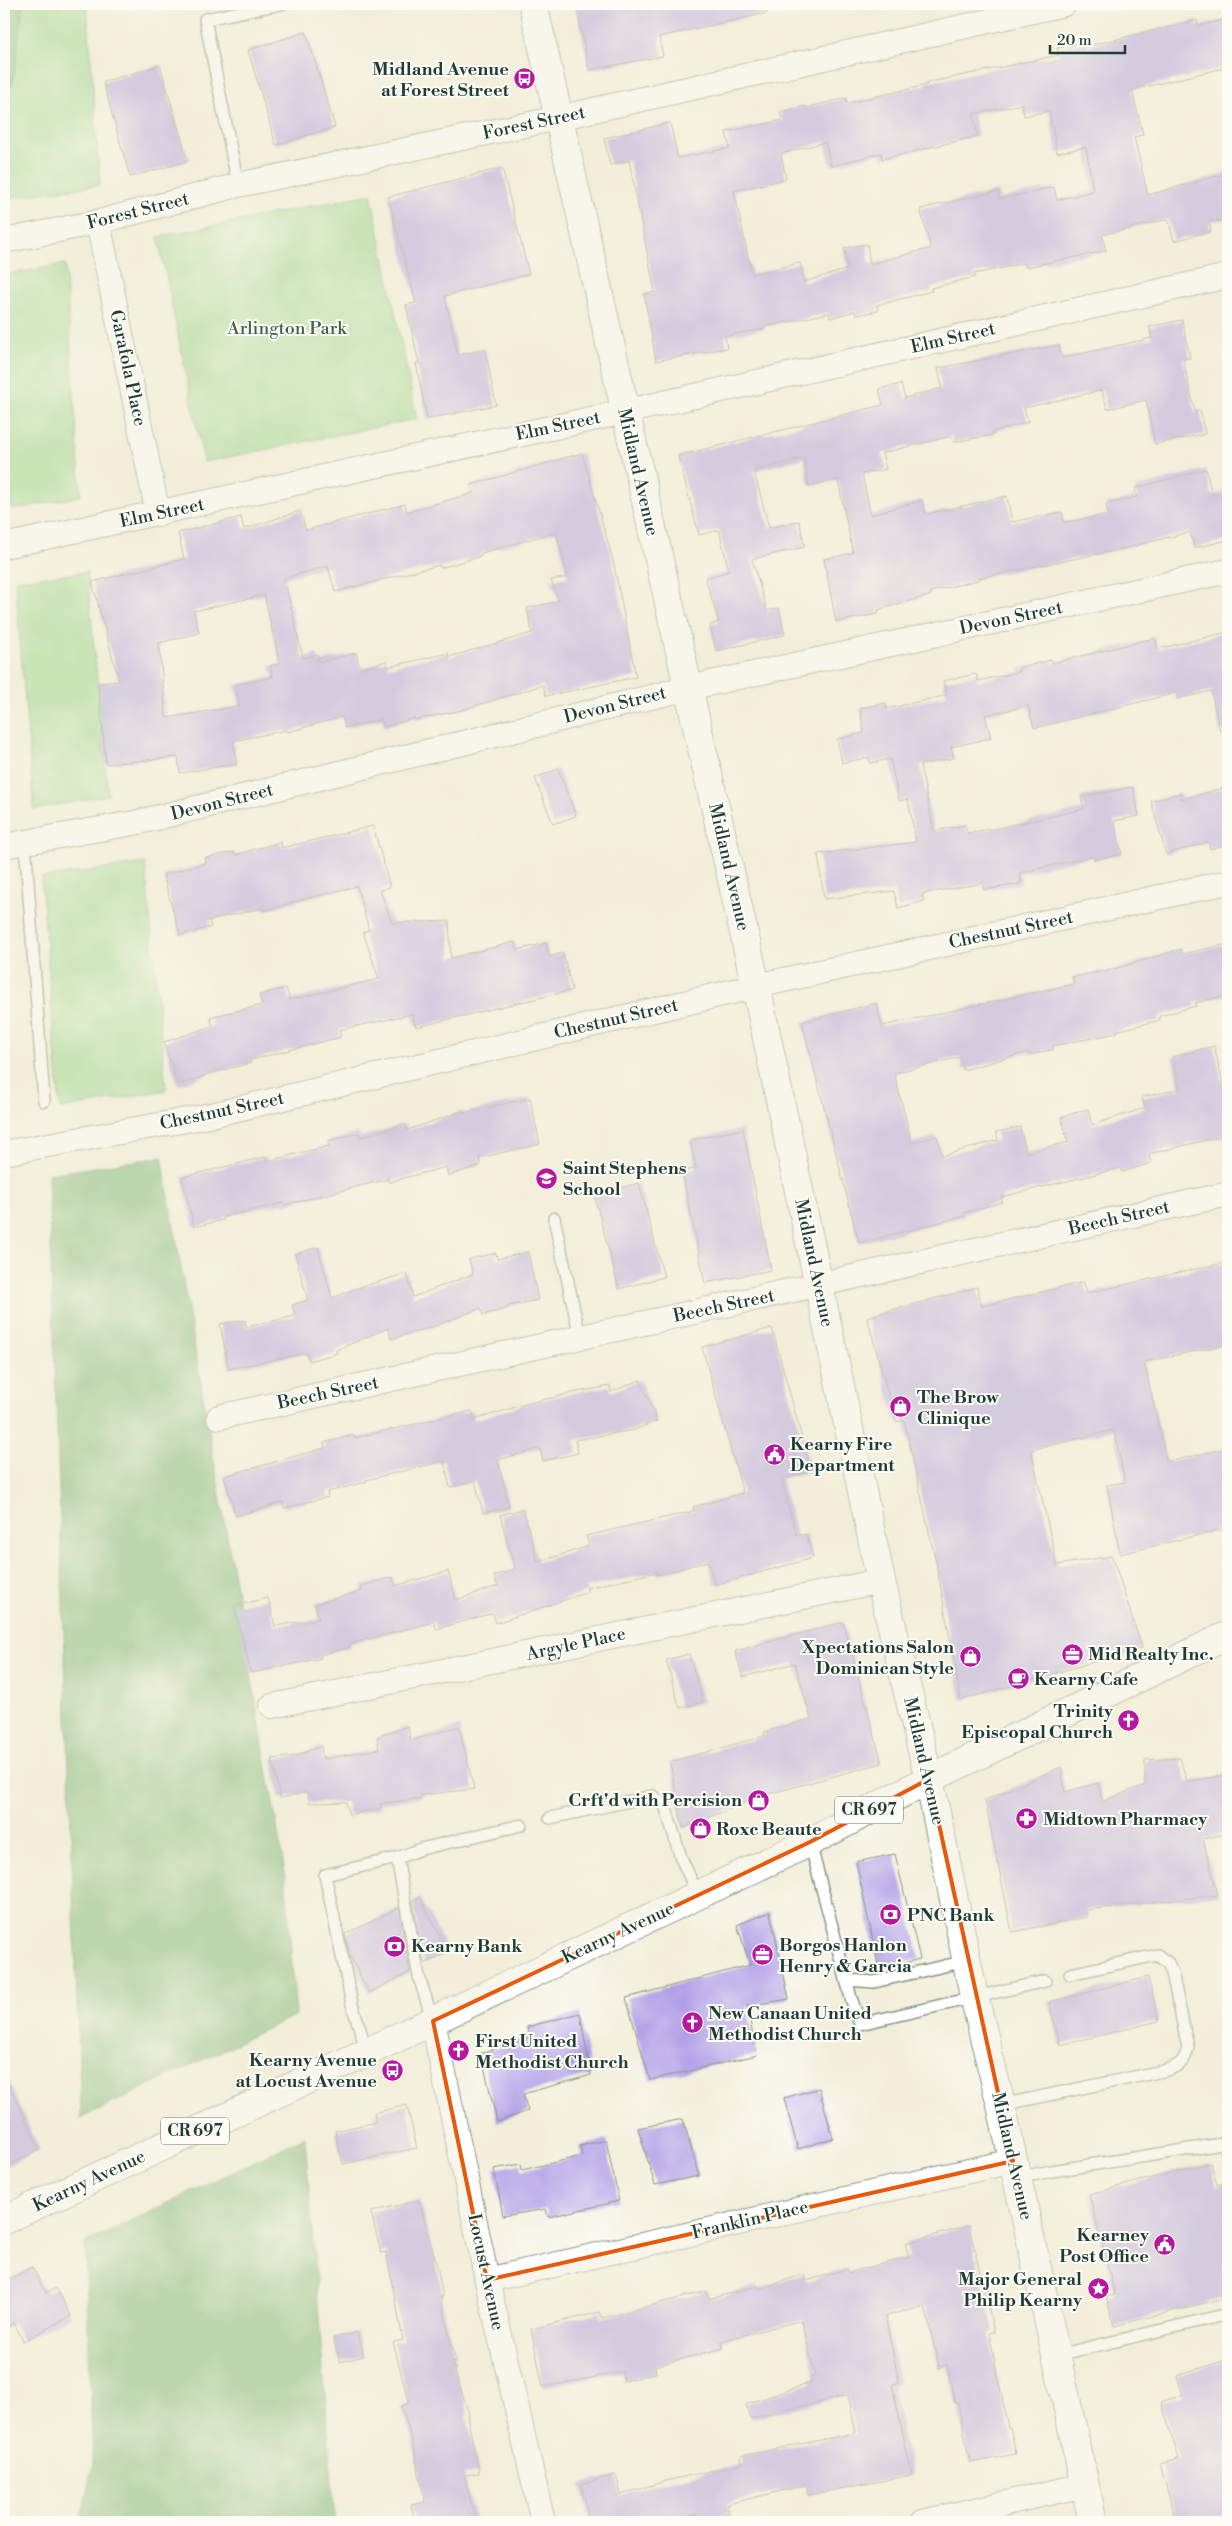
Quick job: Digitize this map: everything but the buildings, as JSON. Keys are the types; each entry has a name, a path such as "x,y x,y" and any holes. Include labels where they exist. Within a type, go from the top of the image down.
{"street":[{"name":"Midland Avenue","path":"533,4 624,412 756,986 881,1581 929,1779 966,1961 1058,2355 1093,2522"},
{"name":"Forest Street","path":"4,241 98,222 238,185 558,118 1064,4"},
{"name":"Garafola Place","path":"98,222 158,514"},
{"name":"Elm Street","path":"4,546 624,412 1228,276"},
{"name":"Devon Street","path":"14,844 138,822 688,688 1228,571"},
{"name":"Chestnut Street","path":"5,1153 203,1116 756,986 1228,882"},
{"name":"Beech Street","path":"219,1417 1228,1194"},
{"name":"Argyle Place","path":"272,1706 881,1581"},
{"name":"Kearny Avenue","path":"4,2220 367,2052 810,1842 929,1779 1228,1635"},
{"name":"Locust Avenue","path":"433,2021 487,2280 542,2522"},
{"name":"Franklin Place","path":"487,2280 1014,2169"},
{"path":"923,2522 1084,2485"}],"lane":[{"path":"238,185 205,19 282,4"},
{"path":"14,844 44,1100"},
{"path":"554,1218 580,1338"},
{"path":"550,1818 653,1796 665,1805 682,1858 698,1895"},
{"path":"367,2052 352,2004 326,1875 396,1858 421,1849 521,1825"},
{"path":"810,1842 846,1980 860,2024 941,2007 974,1996 1045,1981"},
{"path":"396,1858 419,1977 433,2021"},
{"path":"1001,2105 1177,2067 1185,2059 1188,2048 1172,1973 1168,1964 1157,1955 1070,1974"},
{"path":"846,1980 874,1982 966,1961"},
{"path":"1014,2169 1070,2167 1228,2143"},
{"path":"1058,2355 1228,2314"}],"highlighted area":[{"path":"929,1779 1013,2161 487,2280 433,2021 810,1842"}],"green space":[{"path":"4,4 23,4 12,86 4,79"},
{"path":"23,4 87,4 100,185 4,198 4,79 12,85"},
{"name":"Arlington Park","path":"371,194 417,419 204,462 158,237"},
{"path":"65,264 81,496 12,510 4,421 4,275"},
{"path":"87,572 108,795 34,810 15,580"},
{"path":"145,863 166,1090 60,1109 41,878"},
{"path":"162,1157 285,1873 296,2015 81,2118 48,1174"},
{"path":"305,2137 335,2522 80,2522 93,2464 85,2243"}],"place":[{"name":"Midland Avenue at Forest Street","path":"525,79"},
{"name":"Saint Stephens School","path":"547,1178"},
{"name":"The Brow Clinique","path":"901,1407"},
{"name":"Kearny Fire Department","path":"774,1454"},
{"name":"Mid Realty Inc.","path":"1072,1654"},
{"name":"Xpectations Salon Dominican Style","path":"970,1657"},
{"name":"Kearny Cafe","path":"1018,1679"},
{"name":"Trinity Episcopal Church","path":"1129,1721"},
{"name":"Crft'd with Percision","path":"758,1800"},
{"name":"Midtown Pharmacy","path":"1027,1819"},
{"name":"Roxc Beaute","path":"700,1829"},
{"name":"PNC Bank","path":"891,1915"},
{"name":"Kearny Bank","path":"395,1946"},
{"name":"Borgos Hanlon Henry & Garcia","path":"763,1955"},
{"name":"New Canaan United Methodist Church","path":"692,2023"},
{"name":"First United Methodist Church","path":"459,2051"},
{"name":"Kearny Avenue at Locust Avenue","path":"393,2070"},
{"name":"Kearney Post Office","path":"1165,2245"},
{"name":"Major General Philip Kearny","path":"1098,2289"}]}
